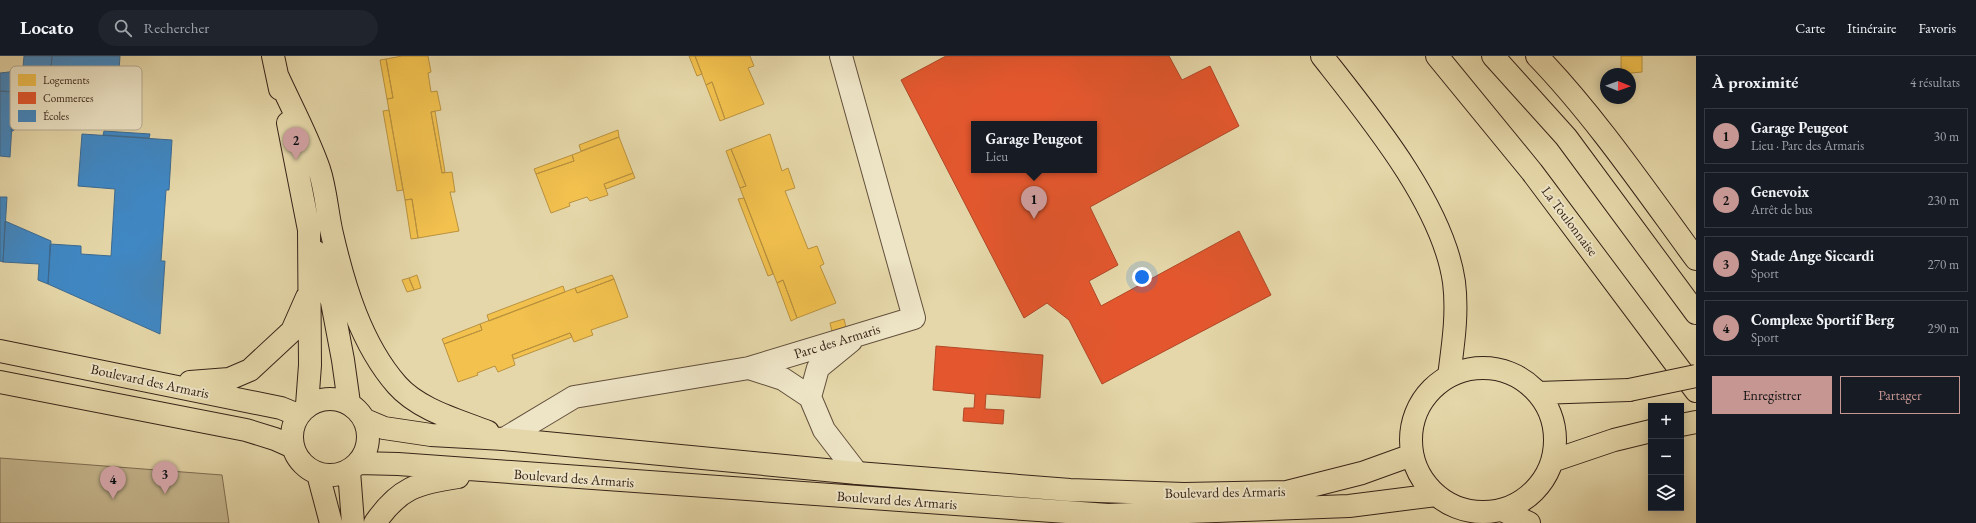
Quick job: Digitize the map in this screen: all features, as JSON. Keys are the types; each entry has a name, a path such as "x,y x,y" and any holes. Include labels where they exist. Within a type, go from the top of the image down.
{"main road":[{"path":"1322,56 1394,152 1420,191 1440,234 1450,261 1456,303 1456,324 1449,376"},
{"name":"La Toulonnaise","path":"1437,56 1532,172 1696,391"},
{"path":"1493,56 1566,137 1696,313"},
{"path":"1537,56 1553,72 1623,160 1696,259"},
{"path":"275,65 309,230 332,302 343,360 349,403"},
{"path":"275,65 319,170 332,234 349,295 367,339 381,364 398,386 416,400 438,412 504,439"},
{"path":"303,410 320,399 335,398 349,403 358,410 365,420 369,435 366,450 354,467 339,475 318,474 308,469 300,461 293,447 291,438 293,426 303,410 310,365 309,230"},
{"path":"159,382 204,382 229,379 250,370 292,331 310,291"},
{"name":"Boulevard des Armaris","path":"0,351 159,382 281,408 303,410"},
{"path":"1472,369 1496,369 1519,377 1538,393 1550,414 1555,437 1552,461 1541,483 1524,500 1502,510 1478,512 1456,508 1436,495 1421,477 1412,456 1411,432 1417,410 1430,390 1449,376 1472,369"},
{"path":"1538,393 1629,390 1696,376"},
{"name":"Boulevard des Armaris","path":"0,382 246,430 275,439 293,447"},
{"name":"Boulevard des Armaris","path":"365,420 384,428 407,432 504,439 857,473 1070,490 1184,494 1288,492 1362,473 1412,456"},
{"path":"1684,424 1696,422"},
{"path":"1552,461 1614,440 1648,431"},
{"name":"Boulevard des Armaris","path":"354,467 398,464 1108,515 1349,506 1436,495"},
{"path":"353,523 354,467"},
{"path":"375,523 388,504 406,490 434,481 493,472"},
{"path":"318,474 331,523"},
{"path":"1502,510 1529,523"}],"street":[{"name":"Parc des Armaris","path":"504,439 574,397 748,368 914,318 842,56"},
{"path":"810,397 818,368 857,335"},
{"path":"748,368 783,380 810,397 824,430 857,473"}],"shaded area":[{"path":"0,458 222,475 229,523 0,523"}],"building: Logements":[{"path":"402,56 428,56 431,72 428,73 431,92 437,91 441,110 431,112 442,173 452,172 455,192 450,192 459,231 418,238 412,199 405,200 387,99 393,98 386,59"},
{"path":"689,56 695,56 702,74 697,76"},
{"path":"695,56 750,56 754,66 748,68 764,104 725,119 712,82 706,85"},
{"path":"1621,56 1642,56 1642,72 1636,73 1636,68 1621,68"},
{"path":"386,59 393,98 387,99 380,60"},
{"path":"712,82 725,119 720,121 706,85"},
{"path":"389,110 403,190 397,191 383,111"},
{"path":"435,111 445,172 442,173 431,112"},
{"path":"618,130 619,137 581,151 579,145"},
{"path":"770,134 782,171 788,168 795,188 785,191 808,249 817,246 824,264 820,266 836,303 797,318 783,280 777,283 740,188 746,186 731,149"},
{"path":"619,137 633,173 604,184 608,195 590,201 587,197 569,203 570,206 551,213 536,174 574,161 572,155"},
{"path":"731,149 746,186 740,188 726,151"},
{"path":"572,155 574,161 536,174 534,169"},
{"path":"633,173 635,178 606,189 604,184"},
{"path":"744,198 773,274 768,276 738,199"},
{"path":"412,199 418,238 411,239 405,200"},
{"path":"417,275 421,288 414,290 409,278"},
{"path":"612,275 614,279 577,293 575,288"},
{"path":"409,278 414,290 407,292 402,280"},
{"path":"614,279 628,317 591,330 593,335 574,342 570,333 512,355 515,365 498,372 495,366 477,373 478,375 458,382 444,344 482,330 480,324 575,288 577,293"},
{"path":"783,280 797,318 791,321 777,283"},
{"path":"563,286 565,292 489,321 487,315"},
{"path":"844,319 847,332 833,336 830,323"},
{"path":"480,324 482,330 444,344 442,339"},
{"path":"570,333 572,337 514,359 512,355"}],"building: Commerces":[{"path":"946,56 1169,56 1182,80 1210,66 1239,126 1090,207 1118,265 1089,281 1101,306 1239,231 1271,295 1102,384 1069,320 1047,303 1024,318 901,80"},
{"path":"936,346 1043,355 1040,398 986,394 985,409 1004,410 1003,424 963,421 964,408 974,408 975,394 933,390"}],"building: Écoles":[{"path":"24,56 52,56 51,66 23,66"},
{"path":"52,56 120,56 119,66 51,66"},
{"path":"9,72 10,92 0,91 0,73"},
{"path":"0,91 10,92 10,130 12,130 10,157 0,156"},
{"path":"104,131 150,134 149,138 103,135"},
{"path":"82,134 172,140 169,190 166,190 161,261 165,261 160,334 48,284 50,244 81,246 81,254 111,256 115,189 78,186"},
{"path":"0,197 7,197 3,262 0,261"},
{"path":"5,221 51,241 48,284 38,280 39,264 3,262"}],"place":[{"name":"Genevoix","path":"296,160"},
{"name":"Garage Peugeot","path":"1034,219"},
{"name":"Stade Ange Siccardi","path":"165,494"},
{"name":"Complexe Sportif Berg","path":"113,499"}]}
